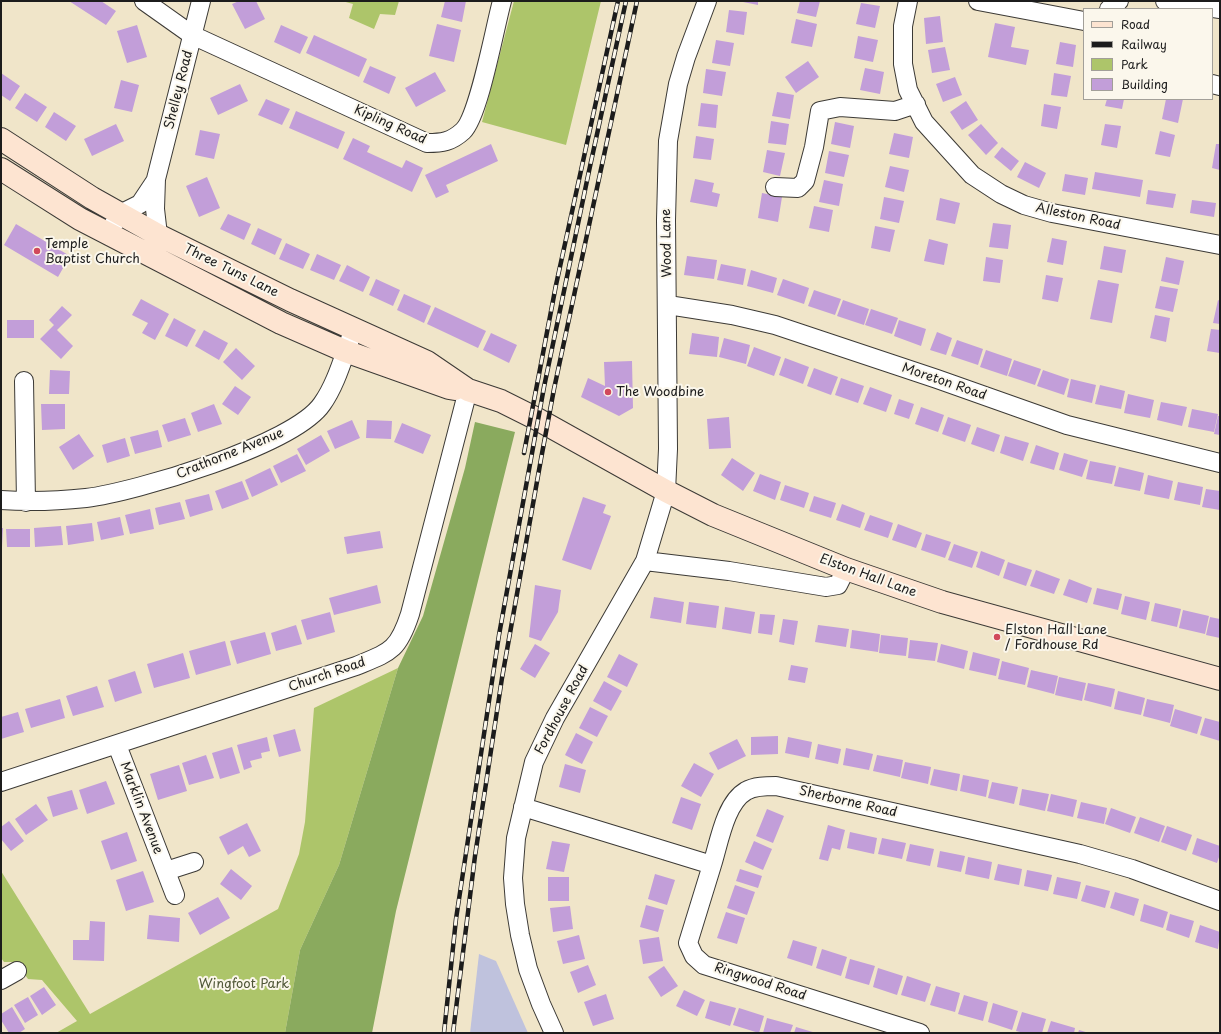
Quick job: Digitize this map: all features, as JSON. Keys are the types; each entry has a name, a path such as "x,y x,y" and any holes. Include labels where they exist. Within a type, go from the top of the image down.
{"street":[{"name":"Kipling Road","path":"144,1 192,35 426,143 446,143 464,130 474,113 502,1"},
{"name":"Shelley Road","path":"158,235 154,209 156,179 201,1"},
{"name":"Wood Lane","path":"666,492 668,449 668,305 666,220 668,141 678,84 686,57 707,1"},
{"name":"Alleston Road","path":"908,1 903,26 903,64 908,90 924,122 972,175 1001,194 1024,205 1052,213 1220,245"},
{"path":"978,1 1083,21"},
{"path":"1110,8 1119,1"},
{"path":"1165,1 1220,9"},
{"path":"776,187 798,188 805,182 814,147 820,111 840,107 895,111 916,104"},
{"name":"Three Tuns Lane","path":"1,139 92,198 158,235 290,300 428,362 468,390"},
{"name":"Three Tuns Lane","path":"1,169 80,219 282,323 346,351 449,388 468,390 501,401 537,419"},
{"name":"Shelley Road","path":"120,214 140,204 156,179"},
{"path":"108,233 120,214"},
{"path":"149,254 158,235"},
{"name":"Moreton Road","path":"668,305 732,315 775,326 937,379 1067,425 1220,463"},
{"name":"Crathorne Avenue","path":"1,500 26,502 87,498 141,486 191,472 255,447 297,426 322,405 334,381 354,330"},
{"path":"24,381 26,502"},
{"name":"Church Road","path":"1,782 356,666 384,655 398,644 410,614 468,390"},
{"name":"Elston Hall Lane","path":"537,419 666,492 713,515 846,569 950,604 1220,679"},
{"name":"Fordhouse Road","path":"554,1033 528,969 515,904 514,860 522,807 534,762 555,718 645,561 666,492"},
{"path":"645,561 729,571 826,587 838,585 846,569"},
{"name":"Marklin Avenue","path":"117,745 174,895"},
{"name":"Sherborne Road","path":"712,865 730,807 738,796 747,790 776,786 1080,854 1132,869 1220,901"},
{"path":"522,807 712,865"},
{"name":"Marklin Avenue","path":"166,871 194,862"},
{"name":"Ringwood Road","path":"712,865 688,943 694,956 704,965 920,1033"}],"shaded area":[{"path":"479,954 496,961 528,1033 470,1033"}],"green space":[{"path":"342,1 399,1 395,15 380,14 374,29 349,18 353,4"},
{"path":"514,1 601,1 566,145 482,122"},
{"path":"475,422 515,432 396,911 372,1033 285,1033 300,950 339,865 398,668 423,616 465,468"},
{"name":"Wingfoot Park","path":"398,668 339,865 300,950 285,1033 56,1033 77,1021 42,980 28,979 16,962 4,962 1,958 1,871 90,1014 278,909 299,854 305,822 314,708"}],"building":[{"path":"69,1 101,1 116,11 106,25"},
{"path":"239,1 256,1 265,19 245,29 232,4"},
{"path":"445,1 466,1 462,22 441,17"},
{"path":"738,1 758,1 758,5"},
{"path":"800,1 820,1 816,17 797,13"},
{"path":"861,3 880,6 875,28 856,24"},
{"path":"729,10 747,12 744,35 726,32"},
{"path":"940,16 943,42 926,44 924,18"},
{"path":"796,19 817,24 812,47 791,43"},
{"path":"995,23 1015,27 1011,47 1029,50 1026,65 988,57"},
{"path":"437,24 461,30 454,62 429,56"},
{"path":"137,25 147,57 127,63 117,31"},
{"path":"281,25 308,37 300,54 274,42"},
{"path":"314,35 367,59 359,77 306,53"},
{"path":"858,36 878,40 873,62 854,58"},
{"path":"716,40 734,43 730,66 712,63"},
{"path":"1060,42 1076,45 1073,67 1056,64"},
{"path":"945,47 950,70 932,73 928,50"},
{"path":"808,61 819,77 796,93 785,77"},
{"path":"370,66 396,77 389,94 363,82"},
{"path":"865,68 884,72 880,94 860,90"},
{"path":"706,69 726,72 722,96 703,93"},
{"path":"435,72 446,91 416,107 405,88"},
{"path":"1,73 20,86 10,101 1,95"},
{"path":"1054,73 1071,76 1067,97 1051,95"},
{"path":"955,77 962,95 943,102 936,84"},
{"path":"121,80 139,85 132,112 114,108"},
{"path":"240,84 248,101 218,115 210,98"},
{"path":"777,92 794,95 790,119 772,116"},
{"path":"25,93 47,107 37,122 15,108"},
{"path":"266,99 290,109 282,125 258,115"},
{"path":"1107,100 1124,100 1122,109 1105,106"},
{"path":"1166,100 1183,100 1178,123 1162,119"},
{"path":"966,101 978,120 962,130 950,112"},
{"path":"701,103 718,105 716,128 698,126"},
{"path":"1044,104 1061,107 1057,129 1041,126"},
{"path":"296,111 345,132 338,149 289,128"},
{"path":"54,112 76,126 66,141 45,127"},
{"path":"771,121 789,124 786,145 768,143"},
{"path":"835,122 854,126 850,148 831,144"},
{"path":"116,124 124,141 92,156 84,139"},
{"path":"981,124 998,143 986,155 968,135"},
{"path":"1105,124 1121,126 1117,148 1101,145"},
{"path":"200,130 220,134 214,159 195,155"},
{"path":"1160,131 1175,135 1170,157 1155,154"},
{"path":"894,133 913,137 909,158 889,154"},
{"path":"696,136 714,139 711,160 693,158"},
{"path":"353,138 370,146 367,152 402,168 406,160 423,168 412,192 343,159"},
{"path":"491,144 498,161 446,185 449,192 436,198 425,175"},
{"path":"1216,144 1220,144 1220,170 1212,168"},
{"path":"1002,147 1019,161 1011,171 994,157"},
{"path":"767,150 785,153 780,176 763,172"},
{"path":"829,151 849,155 844,177 825,173"},
{"path":"1025,162 1046,173 1039,188 1017,177"},
{"path":"890,166 909,170 904,192 885,187"},
{"path":"1095,172 1143,180 1140,197 1092,189"},
{"path":"1065,174 1088,178 1085,195 1062,191"},
{"path":"207,177 220,208 199,217 186,186"},
{"path":"695,179 714,183 712,192 720,194 717,207 690,202"},
{"path":"824,180 843,184 839,206 819,202"},
{"path":"1148,190 1176,194 1173,208 1146,204"},
{"path":"762,193 782,197 778,222 758,218"},
{"path":"884,197 904,201 899,223 880,219"},
{"path":"940,198 960,203 955,224 936,220"},
{"path":"1192,200 1216,203 1214,217 1190,213"},
{"path":"814,206 833,210 829,232 809,228"},
{"path":"228,214 251,224 244,240 220,229"},
{"path":"993,223 1011,225 1008,249 989,247"},
{"name":"Temple Baptist Church","path":"16,224 70,256 58,277 4,245"},
{"path":"875,226 895,230 890,252 871,248"},
{"path":"258,228 282,239 275,255 251,244"},
{"path":"1052,238 1067,241 1063,265 1047,262"},
{"path":"929,239 948,244 944,265 924,261"},
{"path":"286,243 310,254 303,269 279,259"},
{"path":"1104,246 1126,250 1122,273 1100,269"},
{"path":"317,254 341,265 334,280 310,270"},
{"path":"687,256 717,260 714,279 684,275"},
{"path":"986,257 1003,260 1000,283 983,281"},
{"path":"1166,257 1184,261 1179,285 1161,281"},
{"path":"721,264 746,269 743,285 717,280"},
{"path":"347,265 370,277 363,292 339,281"},
{"path":"751,270 777,278 773,293 747,286"},
{"path":"1046,275 1063,278 1058,302 1042,299"},
{"path":"376,279 400,290 393,306 369,295"},
{"path":"783,279 809,288 804,304 777,295"},
{"path":"1098,280 1119,284 1112,323 1090,319"},
{"path":"1160,286 1178,289 1173,312 1155,308"},
{"path":"814,290 841,299 835,315 808,306"},
{"path":"404,294 431,306 424,323 397,310"},
{"path":"141,299 169,314 155,340 142,333 148,323 132,315"},
{"path":"843,300 869,309 864,325 837,316"},
{"path":"1218,300 1220,301 1220,324 1213,323"},
{"path":"62,306 72,315 57,330 73,346 61,359 40,339 54,325 49,320"},
{"path":"435,307 486,331 478,348 427,324"},
{"path":"871,309 898,318 892,334 865,325"},
{"path":"1155,315 1170,318 1166,342 1150,338"},
{"path":"174,318 196,330 187,347 165,336"},
{"path":"7,320 34,320 34,338 7,338"},
{"path":"899,320 926,329 921,346 894,336"},
{"path":"1211,329 1220,330 1220,353 1207,351"},
{"path":"204,330 228,343 219,360 195,346"},
{"path":"937,332 952,338 946,355 930,350"},
{"path":"491,333 517,345 509,363 483,350"},
{"path":"692,333 719,337 717,357 689,354"},
{"path":"724,338 750,345 746,364 719,357"},
{"path":"957,340 983,349 978,365 951,356"},
{"path":"754,347 781,357 774,376 747,366"},
{"path":"236,348 255,366 242,380 223,362"},
{"path":"986,350 1012,359 1007,376 980,367"},
{"path":"785,358 809,367 803,384 779,375"},
{"path":"1014,360 1041,369 1035,385 1008,376"},
{"name":"The Woodbine","path":"632,361 633,408 619,416 581,397 588,378 605,386 604,362"},
{"path":"814,368 838,377 831,395 807,386"},
{"path":"50,370 70,371 69,394 49,394"},
{"path":"1043,370 1069,379 1064,395 1037,386"},
{"path":"841,378 864,386 858,403 835,395"},
{"path":"1071,379 1096,385 1092,403 1067,397"},
{"path":"1100,385 1125,391 1121,409 1095,404"},
{"path":"235,386 251,397 238,415 222,404"},
{"path":"870,387 892,395 886,412 863,404"},
{"path":"1128,394 1154,400 1150,418 1124,413"},
{"path":"899,399 914,404 909,419 894,414"},
{"path":"1161,402 1187,407 1182,426 1157,420"},
{"path":"41,404 65,404 65,429 42,430"},
{"path":"214,404 222,424 198,432 191,413"},
{"path":"921,407 944,415 938,432 915,424"},
{"path":"1192,409 1218,414 1214,432 1188,427"},
{"path":"1218,416 1220,416 1220,435 1214,434"},
{"path":"729,417 731,448 709,449 707,419"},
{"path":"948,417 971,425 965,442 942,434"},
{"path":"185,418 191,435 168,442 162,425"},
{"path":"352,420 360,438 335,449 327,431"},
{"path":"367,420 392,421 391,439 366,438"},
{"path":"402,423 431,435 423,454 394,442"},
{"path":"977,427 1000,435 994,452 971,444"},
{"path":"158,430 162,447 135,454 130,437"},
{"path":"79,434 94,456 73,470 59,447"},
{"path":"321,435 330,451 306,465 297,449"},
{"path":"1005,436 1029,443 1023,461 1000,453"},
{"path":"125,438 130,456 107,463 102,445"},
{"path":"1036,445 1059,453 1054,470 1030,463"},
{"path":"1064,453 1088,460 1082,477 1059,470"},
{"path":"297,454 306,471 281,483 273,466"},
{"path":"732,458 755,473 743,491 721,475"},
{"path":"1090,461 1116,466 1112,484 1086,479"},
{"path":"1119,467 1144,473 1140,491 1114,486"},
{"path":"270,468 278,485 252,497 245,480"},
{"path":"760,474 781,482 775,500 753,491"},
{"path":"1148,475 1173,481 1169,499 1144,494"},
{"path":"242,481 249,499 222,509 215,491"},
{"path":"1178,482 1203,487 1200,505 1174,500"},
{"path":"785,485 809,493 804,508 780,500"},
{"path":"1206,489 1220,491 1220,510 1202,507"},
{"path":"209,494 213,510 190,517 185,500"},
{"path":"814,496 836,503 831,518 809,511"},
{"path":"583,497 606,505 603,513 611,516 591,570 562,560"},
{"path":"180,502 185,519 159,525 155,508"},
{"path":"842,504 865,513 860,528 836,520"},
{"path":"150,509 154,529 130,534 125,515"},
{"path":"870,515 893,523 888,538 864,530"},
{"path":"120,517 124,535 101,540 97,522"},
{"path":"92,523 94,541 68,545 66,526"},
{"path":"898,524 922,533 916,548 892,540"},
{"path":"61,526 63,545 35,547 34,528"},
{"path":"1,528 3,528 2,547 1,547"},
{"path":"6,529 30,529 30,547 7,547"},
{"path":"380,531 383,548 347,554 344,537"},
{"path":"926,534 951,542 945,558 921,550"},
{"path":"954,544 978,552 972,568 948,560"},
{"path":"981,551 1005,560 999,576 976,567"},
{"path":"1008,562 1032,570 1026,586 1003,578"},
{"path":"1036,570 1060,579 1054,594 1030,586"},
{"path":"1069,579 1092,588 1087,603 1063,595"},
{"path":"377,585 381,603 334,615 329,598"},
{"path":"535,585 561,590 558,612 541,641 529,637"},
{"path":"1097,588 1122,594 1118,610 1093,604"},
{"path":"1125,596 1150,602 1146,620 1121,614"},
{"path":"654,597 684,602 681,623 650,618"},
{"path":"689,602 719,606 716,628 686,624"},
{"path":"1155,603 1181,609 1177,627 1151,621"},
{"path":"725,607 755,612 751,634 722,629"},
{"path":"1183,610 1209,616 1205,634 1179,628"},
{"path":"330,612 335,632 307,640 301,620"},
{"path":"760,614 775,615 772,635 758,633"},
{"path":"1210,617 1220,619 1220,638 1206,635"},
{"path":"783,619 798,621 794,645 779,642"},
{"path":"296,625 302,644 276,651 271,633"},
{"path":"818,625 849,629 846,647 815,642"},
{"path":"852,630 880,634 878,652 850,648"},
{"path":"265,632 271,654 237,664 230,641"},
{"path":"881,635 908,638 906,656 879,653"},
{"path":"910,640 938,643 935,661 908,658"},
{"path":"225,641 231,665 196,675 189,651"},
{"path":"535,644 550,653 535,678 520,669"},
{"path":"941,644 968,651 964,669 937,662"},
{"path":"973,652 1000,659 996,676 969,670"},
{"path":"183,653 190,678 154,688 147,664"},
{"path":"619,654 638,664 627,687 607,677"},
{"path":"1002,661 1029,668 1025,685 998,679"},
{"path":"791,665 808,668 805,683 788,680"},
{"path":"1031,670 1058,676 1054,694 1027,687"},
{"path":"135,671 142,693 115,702 108,680"},
{"path":"1059,677 1086,683 1082,701 1055,695"},
{"path":"604,681 622,691 611,711 593,701"},
{"path":"1088,683 1115,689 1111,707 1084,700"},
{"path":"97,686 104,707 73,716 66,696"},
{"path":"1118,691 1145,698 1141,715 1114,709"},
{"path":"60,699 65,718 31,728 25,709"},
{"path":"1147,699 1174,705 1170,723 1143,716"},
{"path":"590,707 608,716 597,737 579,728"},
{"path":"1175,709 1202,717 1197,734 1170,726"},
{"path":"18,712 24,732 1,739 1,717"},
{"path":"1205,718 1220,722 1220,741 1200,735"},
{"path":"295,729 301,751 279,757 273,735"},
{"path":"576,733 593,742 582,764 565,755"},
{"path":"778,736 778,754 751,755 751,737"},
{"path":"267,737 270,751 261,753 262,758 250,761 252,767 244,770 237,745"},
{"path":"788,737 812,742 809,758 785,753"},
{"path":"737,739 746,756 718,770 709,753"},
{"path":"818,744 841,749 838,764 815,759"},
{"path":"232,747 240,773 220,779 212,753"},
{"path":"846,748 873,754 869,770 843,765"},
{"path":"206,755 214,778 189,785 182,763"},
{"path":"877,755 903,760 900,777 873,771"},
{"path":"905,762 931,767 928,784 901,778"},
{"path":"694,763 714,774 701,797 681,786"},
{"path":"565,764 586,770 580,793 559,787"},
{"path":"179,765 187,791 158,800 150,774"},
{"path":"934,769 960,774 957,791 930,785"},
{"path":"963,775 989,780 986,797 960,791"},
{"path":"106,781 115,804 87,814 79,790"},
{"path":"992,782 1018,787 1014,804 988,798"},
{"path":"1022,789 1049,794 1045,811 1019,805"},
{"path":"72,790 78,809 53,817 47,797"},
{"path":"1051,794 1077,800 1073,817 1047,811"},
{"path":"681,797 701,804 692,830 672,823"},
{"path":"1081,802 1107,808 1104,824 1077,818"},
{"path":"36,804 48,820 26,835 15,819"},
{"path":"1111,808 1136,817 1130,833 1105,824"},
{"path":"767,809 784,816 773,843 756,836"},
{"path":"1140,817 1165,826 1159,842 1134,833"},
{"path":"9,821 24,841 11,851 1,839 1,827"},
{"path":"247,823 261,851 249,857 243,846 228,855 219,837"},
{"path":"828,825 845,830 840,850 832,848 828,861 819,859"},
{"path":"1167,826 1192,835 1186,851 1161,842"},
{"path":"127,832 137,861 111,870 101,841"},
{"path":"850,832 877,838 874,854 847,848"},
{"path":"882,838 906,843 902,859 878,854"},
{"path":"1197,838 1220,846 1220,854 1217,863 1192,854"},
{"path":"552,841 570,844 564,872 546,869"},
{"path":"754,841 772,849 763,870 745,862"},
{"path":"910,844 934,849 930,866 906,861"},
{"path":"940,851 965,856 961,872 937,867"},
{"path":"968,857 992,862 989,879 965,874"},
{"path":"998,864 1022,869 1019,885 994,880"},
{"path":"231,869 252,886 241,900 220,884"},
{"path":"740,869 762,876 758,888 736,881"},
{"path":"1027,870 1052,875 1048,891 1024,886"},
{"path":"143,871 154,902 126,911 116,880"},
{"path":"655,874 675,880 667,905 648,899"},
{"path":"548,877 569,877 569,901 548,901"},
{"path":"1057,877 1081,882 1077,899 1053,894"},
{"path":"735,885 755,892 747,915 727,908"},
{"path":"1086,885 1110,891 1105,908 1081,901"},
{"path":"1115,892 1139,899 1134,916 1110,908"},
{"path":"218,897 230,918 200,935 188,913"},
{"path":"1144,904 1168,912 1163,928 1140,921"},
{"path":"646,905 664,910 658,932 640,927"},
{"path":"570,906 573,929 553,932 550,908"},
{"path":"726,912 745,918 737,944 717,938"},
{"path":"1170,914 1194,921 1189,938 1166,930"},
{"path":"149,915 180,918 179,942 147,939"},
{"path":"90,921 105,922 104,961 73,960 73,940 89,940"},
{"path":"1200,925 1220,932 1218,949 1195,942"},
{"path":"579,935 585,959 563,964 557,941"},
{"path":"659,937 663,961 643,964 639,940"},
{"path":"793,940 817,947 812,966 787,958"},
{"path":"822,949 847,957 841,976 816,968"},
{"path":"850,959 875,966 869,985 845,978"},
{"path":"588,965 596,985 578,993 570,972"},
{"path":"664,966 678,986 661,997 648,977"},
{"path":"878,968 903,976 897,995 873,987"},
{"path":"907,976 931,984 925,1002 901,995"},
{"path":"936,986 960,993 955,1012 930,1005"},
{"path":"44,987 56,1005 42,1015 30,996"},
{"path":"684,990 705,1000 697,1016 676,1006"},
{"path":"606,994 614,1019 593,1026 584,1002"},
{"path":"964,995 988,1002 983,1021 958,1014"},
{"path":"28,997 38,1015 25,1023 14,1005"},
{"path":"710,1001 736,1008 730,1026 705,1018"},
{"path":"993,1003 1018,1011 1012,1030 988,1022"},
{"path":"12,1007 25,1029 19,1033 9,1033 1,1020 1,1014"},
{"path":"739,1008 764,1016 759,1033 733,1025"},
{"path":"1022,1012 1046,1019 1042,1033 1024,1033 1016,1031"},
{"path":"767,1018 793,1025 790,1033 763,1033"},
{"path":"1051,1021 1075,1028 1074,1033 1047,1033"},
{"path":"796,1027 816,1033 794,1033"},
{"path":"1079,1030 1089,1033 1078,1033"}],"railway":[{"path":"524,453 556,285 618,1"},
{"path":"444,1033 456,919 499,635 544,387 626,1"},
{"path":"453,1033 475,856 502,678 541,459 554,389 637,1"}],"place":[{"name":"Temple Baptist Church","path":"37,251"},
{"name":"The Woodbine","path":"608,392"},
{"name":"Elston Hall Lane / Fordhouse Rd","path":"997,637"}]}
